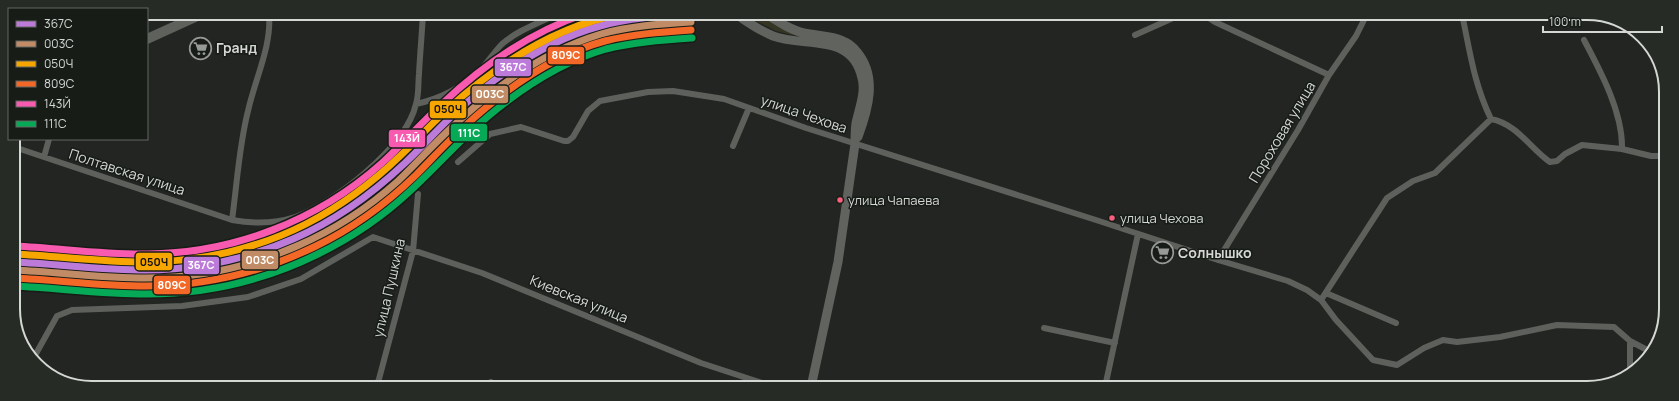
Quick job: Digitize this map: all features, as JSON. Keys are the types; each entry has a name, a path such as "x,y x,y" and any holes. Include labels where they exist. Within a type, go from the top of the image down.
{"main road":[{"path":"148,38 188,20"},
{"path":"746,20 773,36 836,46 845,50 853,58 863,78 863,91 856,125 855,144 838,262 812,381"},
{"path":"776,20 789,28 803,33 831,37 844,41 853,48 867,66 870,78 870,88 862,126 855,144"}],"street":[{"path":"232,220 242,142 248,112 267,42 269,20"},
{"path":"422,20 416,104 429,101 455,89 478,72 502,44 523,29 545,20"},
{"path":"1135,35 1169,20"},
{"path":"1213,20 1330,74"},
{"name":"Пороховая улица","path":"1218,260 1298,130 1330,74 1356,36 1364,20"},
{"path":"1463,20 1475,78 1482,99 1492,119"},
{"path":"1584,40 1598,67 1616,111 1622,137 1622,149"},
{"name":"улица Чехова","path":"458,162 490,134 521,127 568,141 573,137 588,111 600,101 648,92 673,91 724,98 855,144 1218,260 1288,280 1307,290 1321,300 1336,320 1374,360 1397,365 1424,348 1443,340 1457,342 1500,337 1557,325 1614,327 1630,341"},
{"name":"Полтавская улица","path":"20,149 232,220 250,223 272,222 295,217 314,208 337,194 380,159 395,143 406,126 416,104"},
{"name":"улица Чехова","path":"733,146 749,108"},
{"path":"1492,119 1501,121 1518,132 1550,162 1557,161 1565,154 1582,145 1622,149 1651,156 1659,156"},
{"path":"1321,300 1387,198 1413,181 1434,173 1492,119"},
{"path":"44,157 49,140"},
{"name":"улица Пушкина","path":"378,381 413,251 418,194"},
{"path":"1106,381 1138,234"},
{"name":"Киевская улица","path":"36,354 57,316 72,310 182,306 248,297 301,280 373,237 482,273 701,363 756,381"},
{"path":"1326,293 1396,323"},
{"path":"1044,328 1115,343"},
{"path":"1631,366 1630,341 1646,350"}],"green space":[{"path":"755,20 768,20 801,37 776,31"}],"transit line":[{"name":"143Й","path":"20,246 114,253 148,254 180,252 212,248 273,230 330,202 357,184 382,163 434,111 474,76 528,39 567,20"},
{"name":"050Ч","path":"20,254 112,261 144,262 186,260 207,257 248,247 287,233 332,210 367,185 389,166 449,108 487,76 550,37 597,20"},
{"name":"367С","path":"20,262 113,269 146,270 184,268 239,258 276,246 324,224 366,196 405,163 469,101 503,74 521,62 560,41 580,33 611,23 630,20"},
{"name":"003С","path":"20,270 113,277 146,278 185,276 223,270 279,253 311,240 337,226 363,209 398,181 475,106 508,81 544,58 581,41 612,31 691,22"},
{"name":"809С","path":"20,278 113,285 168,285 232,276 274,264 328,240 381,206 405,186 479,113 530,75 566,55 605,41 637,35 691,30"},
{"name":"111С","path":"20,286 113,293 169,293 235,284 277,271 330,248 377,218 409,192 483,121 515,95 550,73 587,55 606,49 637,43 692,38"}],"place":[{"name":"Гранд","path":"200,48"},
{"name":"улица Чапаева","path":"840,200"},
{"name":"улица Чехова","path":"1112,218"},
{"name":"Солнышко","path":"1162,253"}]}
